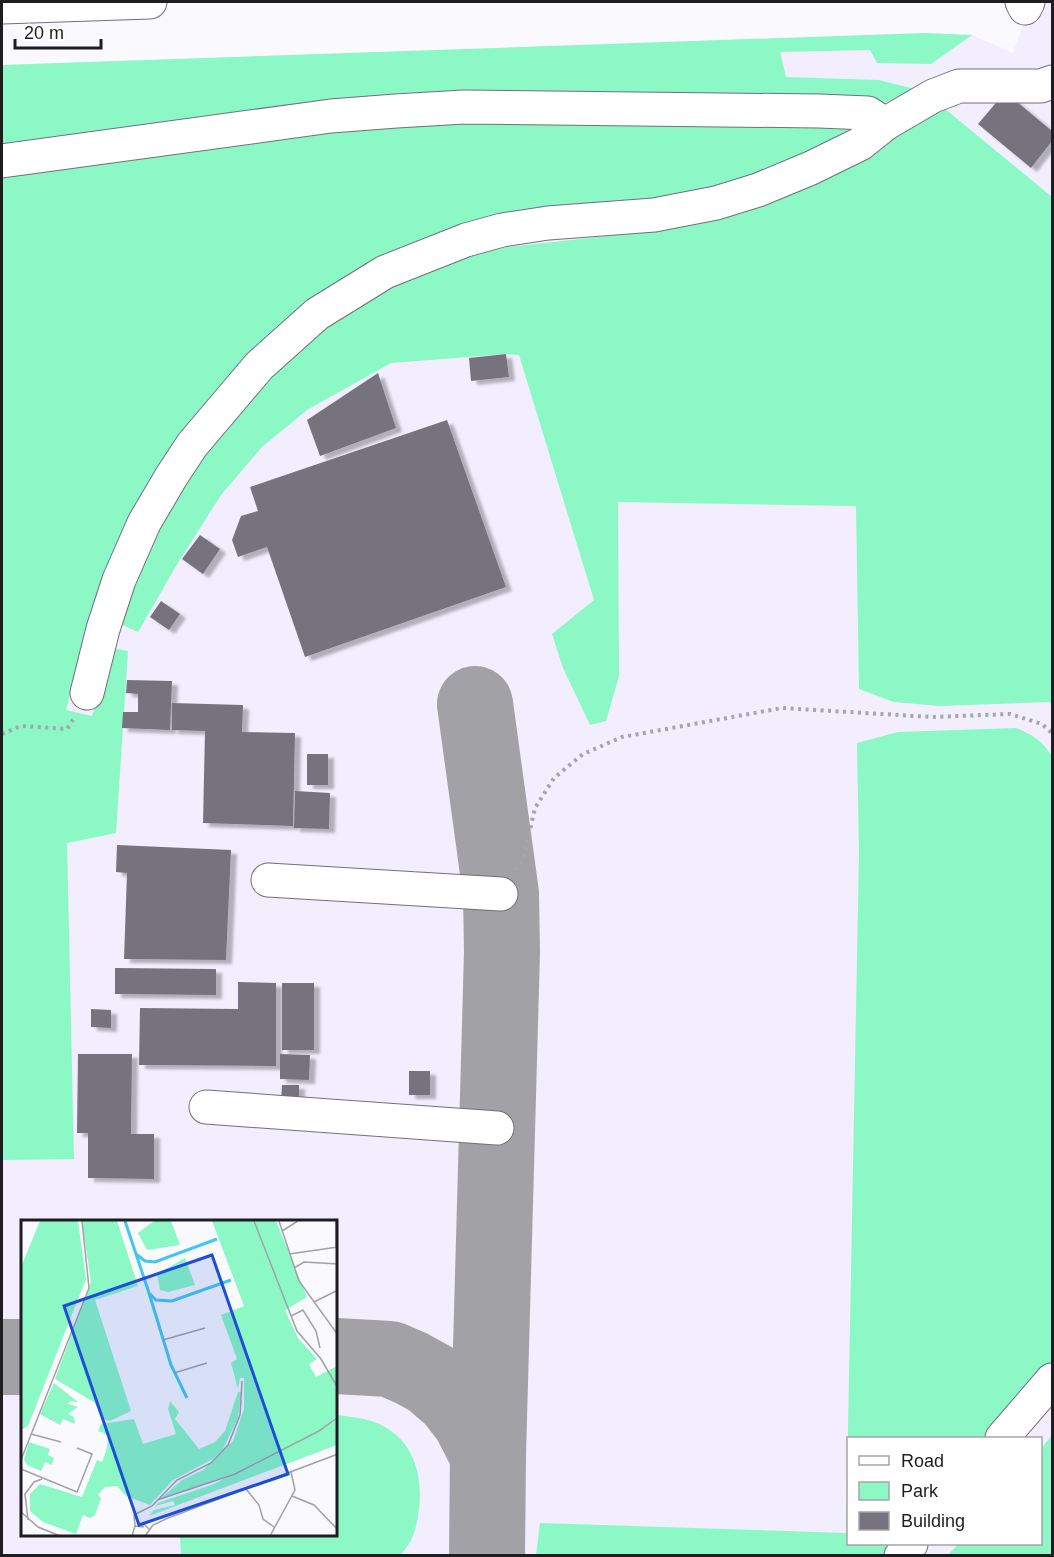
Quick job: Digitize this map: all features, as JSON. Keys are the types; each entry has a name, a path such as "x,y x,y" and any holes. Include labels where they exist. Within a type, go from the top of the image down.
{"main road":[{"path":"2,7 150,2"},
{"path":"1022,2 1025,8 1028,2"},
{"path":"87,693 103,629 119,580 144,523 171,477 192,445 259,366 317,314 385,272 466,240 502,230 548,223 654,215 716,202 758,190 811,168 860,144 885,124 933,96 959,86 1041,86 1053,82"},
{"path":"2,161 331,116 464,107 868,113 885,124"},
{"path":"268,880 501,894"},
{"path":"206,1107 497,1128"},
{"path":"1003,1437 1053,1380"}],"path":[{"path":"2,734 21,726 67,729 87,693"},
{"path":"501,894 523,860 535,808 554,778 583,754 622,737 782,708 932,717 1010,714 1042,724 1053,733"}],"shaded area":[{"path":"1031,2 1052,2 1052,1555 2,1555 2,65 925,33 972,35 1013,53"}],"green space":[{"path":"925,33 972,35 931,64 877,63 870,50 780,52 786,77 879,80 915,89 887,102 871,104 490,100 2,154 2,65"},
{"path":"944,108 1052,197 1052,704 1050,702 939,706 894,702 859,689 856,506 618,502 619,676 606,721 590,725 563,668 552,634 594,600 519,355 506,354 391,363 307,410 262,447 221,495 138,632 116,622 131,581 194,464 270,372 354,304 444,259 499,248 670,229 740,214 820,182 917,121"},
{"path":"868,119 794,160 737,181 681,196 526,212 277,330 235,368 193,418 160,465 83,646 66,710 92,716 113,648 128,651 116,833 67,843 74,1159 2,1160 2,168 332,123"},
{"path":"1016,728 1037,739 1052,757 1052,1388 1009,1437 848,1437 859,854 857,743 898,732"},
{"path":"338,1415 379,1424 392,1431 410,1452 419,1479 419,1509 414,1534 400,1555 181,1555 180,1536 338,1536"},
{"path":"1052,1435 1052,1555 948,1555 957,1545 1042,1545 1042,1448"},
{"path":"847,1481 847,1545 914,1545 904,1555 536,1556 540,1523 846,1533"}],"building":[{"path":"1005,92 1052,131 1052,141 1031,168 978,124"},
{"path":"506,354 509,377 471,381 469,358"},
{"path":"378,373 396,428 320,456 307,420"},
{"path":"447,420 506,587 305,657 267,547 238,557 232,540 241,516 258,511 250,487"},
{"path":"200,535 220,549 203,574 182,559"},
{"path":"161,601 180,614 169,630 150,617"},
{"path":"127,680 172,681 170,730 122,728 123,712 138,712 138,694 126,693"},
{"path":"172,703 243,705 242,732 295,733 293,826 203,823 205,731 172,730"},
{"path":"307,754 328,754 328,785 307,785"},
{"path":"295,791 330,793 329,829 294,828"},
{"path":"117,845 231,850 226,960 124,959 127,873 116,872"},
{"path":"115,968 216,969 216,995 115,994"},
{"path":"238,982 276,983 276,1066 139,1065 140,1008 238,1009"},
{"path":"282,983 314,983 314,1050 282,1050"},
{"path":"91,1009 111,1010 111,1028 91,1027"},
{"path":"78,1054 132,1054 131,1134 154,1134 154,1179 88,1178 88,1133 77,1133"},
{"path":"280,1054 310,1055 309,1080 280,1079"},
{"path":"409,1071 430,1071 430,1095 409,1095"},
{"path":"282,1085 299,1085 299,1101 281,1101"}],"taxiway":[{"path":"475,704 501,894 502,952 488,1455"},
{"path":"338,1356 390,1359 411,1368 431,1379 453,1398 470,1420 488,1455 487,1556"},
{"path":"2,1357 21,1357"}]}
